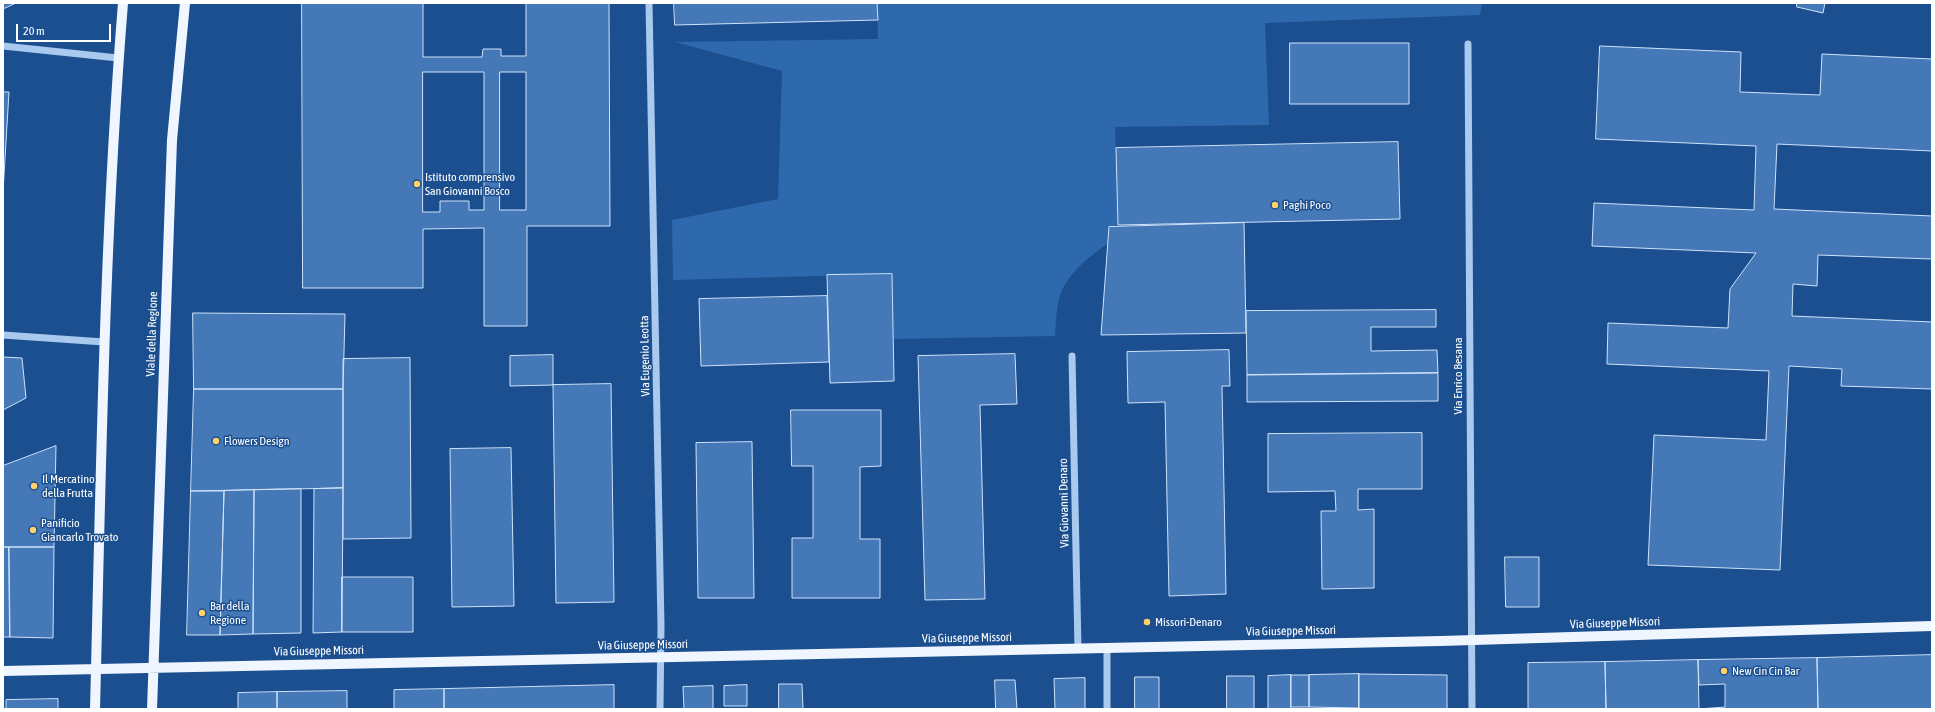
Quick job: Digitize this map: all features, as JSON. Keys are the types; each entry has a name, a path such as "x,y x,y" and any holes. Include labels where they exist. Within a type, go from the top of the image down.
{"main road":[{"path":"95,709 104,342 118,58 123,3"},
{"name":"Viale della Regione","path":"152,709 172,140 185,3"},
{"name":"Via Giuseppe Missori","path":"3,671 1471,640 1932,626"}],"street":[{"name":"Via Eugenio Leotta","path":"650,3 661,657 660,709"},
{"name":"Via Enrico Besana","path":"1468,44 1472,709"},
{"path":"3,46 118,58"},
{"path":"3,335 104,342"},
{"name":"Via Giovanni Denaro","path":"1072,356 1078,649"},
{"path":"1107,648 1107,709"}],"shaded area":[{"path":"877,3 1482,3 1480,15 1265,23 1269,125 1115,127 1118,225 1109,227 1108,243 1079,267 1062,290 1059,299 1055,336 894,339 891,274 673,280 672,220 778,199 782,71 675,42 878,39"}],"building":[{"path":"3,3 16,3 3,9"},
{"path":"302,3 423,3 423,57 482,57 483,49 501,49 501,56 526,56 526,3 609,3 610,226 527,226 527,326 484,326 484,228 423,229 423,288 303,288","holes":["423,72 484,72 484,210 469,210 469,201 440,201 440,212 423,212","500,72 526,72 526,210 500,210"]},
{"path":"674,3 877,3 878,20 675,25"},
{"path":"1797,3 1825,3 1823,13 1797,7"},
{"path":"1290,43 1409,43 1409,104 1290,104"},
{"path":"1600,46 1741,52 1740,92 1820,95 1822,54 1932,59 1932,151 1777,144 1774,209 1932,216 1932,259 1818,255 1817,286 1793,284 1792,316 1932,322 1932,389 1841,386 1842,369 1789,366 1780,570 1648,565 1654,435 1766,440 1769,371 1607,364 1608,323 1728,328 1730,289 1756,253 1592,246 1594,203 1754,210 1756,146 1596,139"},
{"path":"3,92 9,92 3,192"},
{"path":"1398,142 1400,219 1118,225 1116,148"},
{"path":"1244,223 1246,333 1101,335 1109,227"},
{"path":"892,274 894,381 830,383 827,275"},
{"path":"827,296 829,362 701,366 699,299"},
{"path":"1436,310 1436,327 1371,327 1371,351 1437,350 1438,373 1247,375 1246,311"},
{"path":"193,313 345,314 343,389 194,389"},
{"path":"1229,350 1230,386 1222,386 1226,594 1169,596 1165,402 1128,403 1127,352"},
{"path":"1015,354 1017,404 980,405 985,599 925,600 918,356"},
{"path":"553,355 553,385 510,386 510,356"},
{"path":"3,357 22,358 26,398 3,410"},
{"path":"410,358 411,538 343,539 343,359"},
{"path":"1438,373 1438,401 1247,402 1247,375"},
{"path":"611,384 614,602 556,603 553,385"},
{"path":"194,389 343,389 343,488 191,491"},
{"path":"791,410 881,410 881,466 860,467 860,539 880,539 880,598 792,598 792,538 813,538 813,466 792,466"},
{"path":"1422,433 1422,489 1358,489 1358,510 1374,509 1374,588 1322,589 1321,511 1336,511 1335,491 1268,492 1268,434"},
{"path":"752,442 754,598 698,598 696,443"},
{"path":"56,446 54,547 3,547 3,466"},
{"path":"511,448 514,606 452,607 450,449"},
{"path":"343,488 342,632 313,633 314,489"},
{"path":"301,489 301,633 253,634 254,490"},
{"path":"254,490 253,634 220,635 224,491"},
{"path":"191,491 224,491 220,635 187,635"},
{"path":"3,547 9,547 10,637 3,637"},
{"path":"9,547 54,547 53,638 10,637"},
{"path":"1505,557 1539,557 1539,607 1506,607"},
{"path":"342,577 413,577 413,632 342,632"},
{"path":"1932,655 1932,709 1818,709 1817,658"},
{"path":"1817,658 1818,709 1699,709 1725,707 1725,684 1699,685 1698,660"},
{"path":"1698,660 1699,709 1606,709 1605,662"},
{"path":"1605,662 1606,709 1528,709 1528,663"},
{"path":"1359,674 1359,708 1309,707 1309,675"},
{"path":"1359,674 1447,675 1447,709 1359,709"},
{"path":"1291,675 1291,709 1268,709 1268,676"},
{"path":"1291,675 1309,675 1309,707 1291,707"},
{"path":"1227,676 1254,676 1254,709 1227,709"},
{"path":"1135,677 1159,677 1159,709 1135,709"},
{"path":"1085,678 1085,709 1055,709 1054,679"},
{"path":"995,680 1015,680 1017,709 996,709"},
{"path":"779,684 802,684 803,709 779,709"},
{"path":"614,685 614,709 444,709 444,689"},
{"path":"747,685 747,706 724,706 724,686"},
{"path":"713,686 713,709 684,709 683,687"},
{"path":"444,689 444,709 394,709 394,690"},
{"path":"347,691 347,709 277,709 277,692"},
{"path":"277,692 277,709 238,709 238,693"},
{"path":"58,699 58,709 6,709 6,700"}],"place":[{"name":"Istituto comprensivo San Giovanni Bosco","path":"417,184"},
{"name":"Paghi Poco","path":"1275,205"},
{"name":"Flowers Design","path":"216,441"},
{"name":"Il Mercatino della Frutta","path":"34,486"},
{"name":"Panificio Giancarlo Trovato","path":"33,530"},
{"name":"Bar della Regione","path":"202,613"},
{"name":"Missori-Denaro","path":"1147,622"},
{"name":"New Cin Cin Bar","path":"1724,671"}]}
